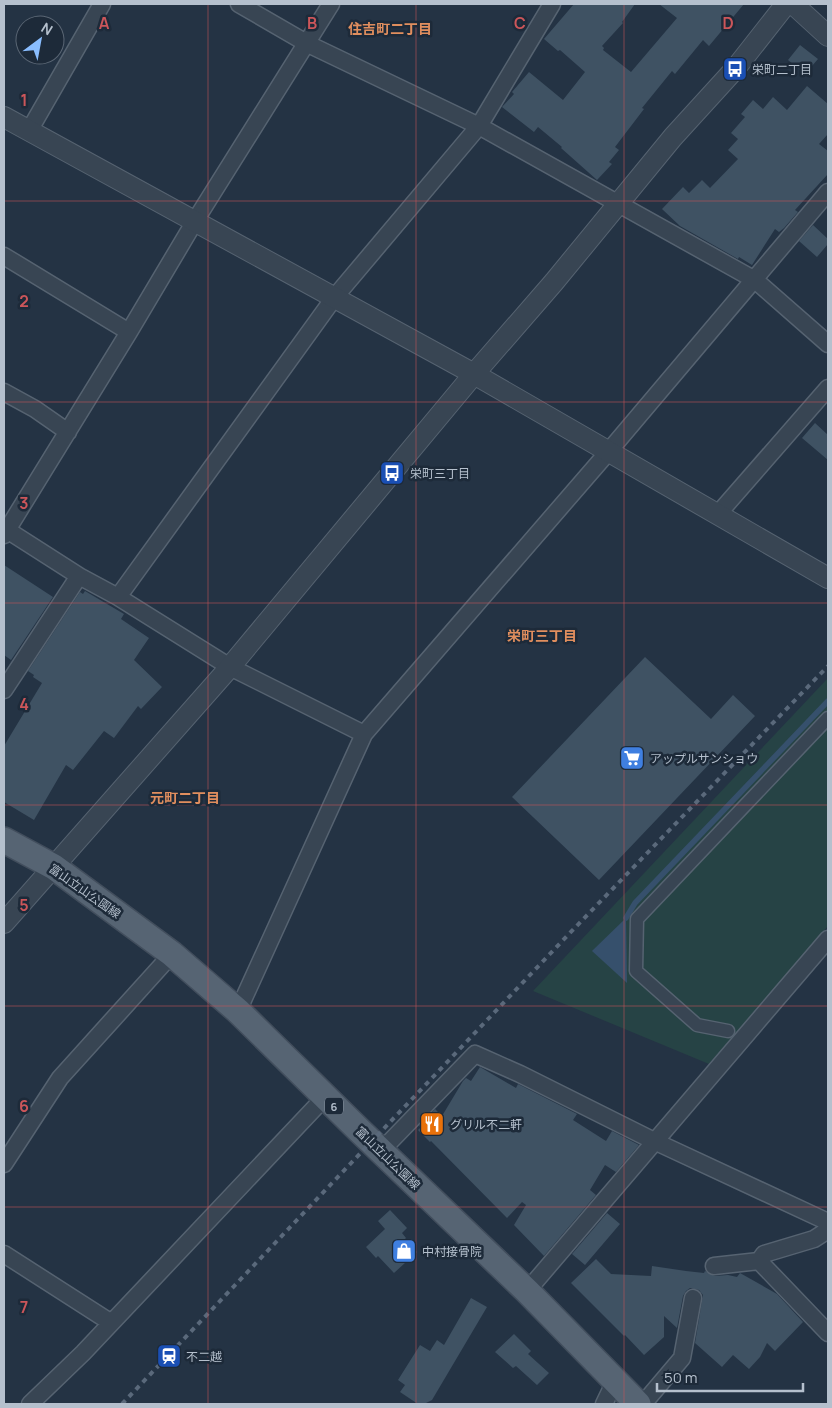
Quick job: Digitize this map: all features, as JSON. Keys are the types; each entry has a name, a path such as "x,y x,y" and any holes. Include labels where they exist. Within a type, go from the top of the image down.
{"main road":[{"name":"富山立山公園線","path":"4,840 54,867 172,954 238,1011 527,1291 638,1404"}],"street":[{"path":"30,131 102,4"},
{"path":"239,4 308,44 479,126 755,280 828,344"},
{"path":"332,4 195,221 68,432 5,531 79,576 118,597 230,667 364,734"},
{"path":"118,597 334,298 479,126 552,4"},
{"path":"4,924 230,667 474,374 620,203 673,136 735,69 786,4"},
{"path":"793,4 828,36"},
{"path":"4,118 474,374 828,578"},
{"path":"238,1011 364,734 609,451 828,192"},
{"path":"4,256 129,332"},
{"path":"718,514 828,388"},
{"path":"4,392 35,409 68,432"},
{"path":"4,690 79,576"},
{"path":"728,1031 697,1025 636,972 636,919 828,718"},
{"path":"527,1291 828,939"},
{"path":"4,1164 60,1078 172,954"},
{"path":"381,1151 474,1054 520,1074 654,1141 828,1222"},
{"path":"30,1404 83,1353 110,1322 326,1097"},
{"path":"714,1266 759,1260 764,1254 814,1238 828,1230"},
{"path":"4,1254 110,1322"},
{"path":"759,1260 828,1333"},
{"path":"643,1404 682,1358 693,1298"},
{"path":"604,1404 615,1381"}],"green space":[{"path":"828,678 828,926 709,1064 533,991"}],"water":[{"path":"626,918 627,983 592,951"}],"building":[{"path":"574,4 635,4 623,23 602,46 603,50 631,72 677,18 659,4 744,4 709,46 703,40 675,74 672,71 642,108 644,109 615,147 619,150 609,162 612,164 597,180 538,127 534,132 502,107 514,94 512,92 529,72 563,100 585,72 544,39"},
{"path":"800,45 818,59 805,74 788,60"},
{"path":"807,86 828,104 828,134 819,144 828,151 828,174 795,210 798,212 784,228 779,232 775,229 752,265 680,226 662,209 683,187 689,193 702,180 710,188 738,159 728,150 738,139 731,133 745,117 741,114 753,100 763,109 773,97 787,110"},
{"path":"813,225 828,239 828,244 817,257 799,241"},
{"path":"815,423 828,435 828,460 802,438"},
{"path":"4,565 53,597 11,660 4,655"},
{"path":"85,591 124,614 121,619 149,638 134,660 162,687 141,709 138,706 114,738 104,731 73,770 66,765 34,820 4,802 4,746 42,683 28,671 80,592 83,594"},
{"name":"アップルサンショウ","path":"645,657 711,719 733,695 755,716 599,880 512,797"},
{"path":"480,1067 516,1088 518,1084 577,1114 573,1120 606,1141 612,1131 639,1145 616,1172 605,1165 590,1190 596,1195 544,1256 514,1225 526,1205 522,1202 507,1218 418,1130 421,1127 419,1126 435,1109 442,1116 463,1081 466,1078 471,1081"},
{"path":"390,1210 407,1228 402,1233 406,1238 404,1240 417,1252 394,1273 378,1256 376,1258 366,1247 385,1229 378,1221"},
{"path":"607,1213 620,1224 585,1265 572,1254"},
{"path":"596,1259 611,1274 651,1276 652,1266 704,1273 705,1271 715,1276 728,1275 737,1277 740,1273 777,1294 803,1322 775,1351 767,1343 760,1357 749,1369 733,1355 722,1367 695,1343 703,1295 699,1290 690,1288 683,1296 677,1328 664,1316 664,1337 644,1355 571,1283"},
{"path":"471,1298 487,1307 432,1400 424,1404 418,1404 400,1392 405,1385 398,1380 420,1345 430,1351 437,1340 444,1345"},
{"path":"514,1334 531,1351 528,1354 549,1373 537,1385 516,1366 513,1368 495,1352"}],"waterway":[{"path":"626,918 635,903 828,701"}],"railway":[{"path":"122,1404 567,936 828,666"}],"place":[{"name":"栄町二丁目","path":"735,69"},
{"name":"栄町三丁目","path":"392,473"},
{"name":"アップルサンショウ","path":"632,758"},
{"name":"グリル不二軒","path":"432,1124"},
{"name":"中村接骨院","path":"404,1251"},
{"name":"不二越","path":"169,1356"}],"district":[{"name":"住吉町二丁目","path":"390,28"},
{"name":"栄町三丁目","path":"542,635"},
{"name":"元町二丁目","path":"185,797"}]}
